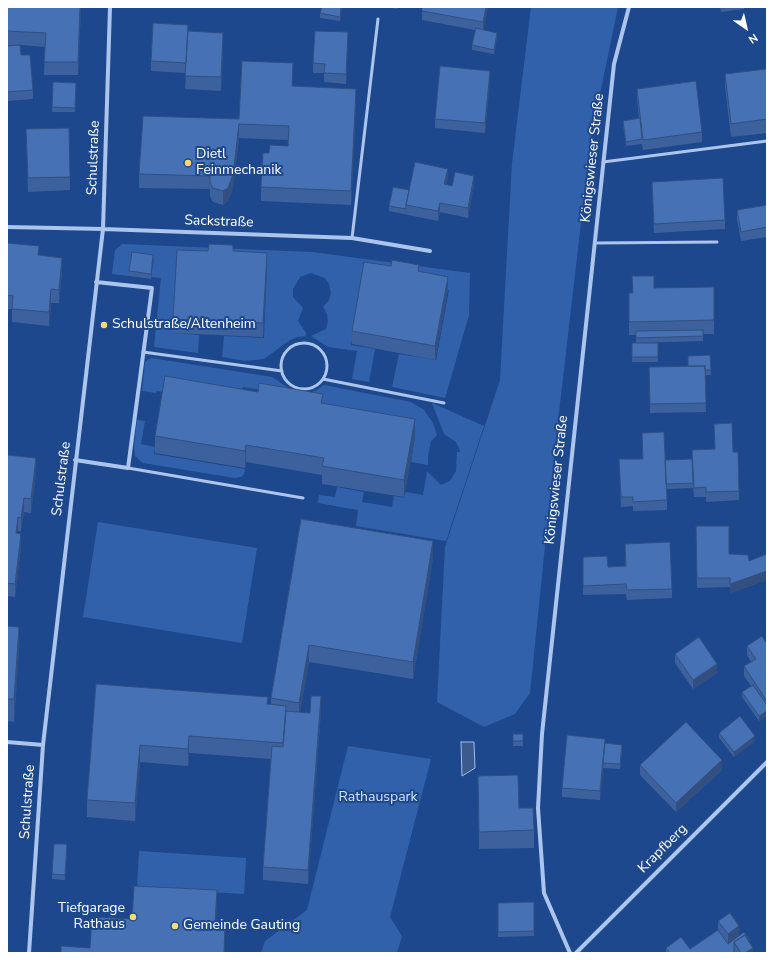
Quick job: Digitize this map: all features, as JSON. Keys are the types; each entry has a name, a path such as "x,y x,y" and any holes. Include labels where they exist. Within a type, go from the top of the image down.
{"street":[{"name":"Schulstraße","path":"28,953 43,746 103,229 110,7"},
{"name":"Königswieser Straße","path":"570,953 544,893 538,808 542,734 614,64 629,7"},
{"name":"Sackstraße","path":"7,227 352,238 430,251"},
{"path":"75,460 128,468 152,288 96,282"},
{"path":"7,742 43,746"},
{"name":"Krapfberg","path":"576,953 767,762"}],"lane":[{"path":"352,238 378,19"},
{"path":"604,162 767,141"},
{"path":"594,243 717,242"},
{"path":"307,342 316,346 323,352 327,362 327,372 323,379 310,388 301,389 293,386 286,381 282,371 283,356 289,348 297,343 307,342"},
{"path":"143,352 282,371"},
{"path":"323,379 444,403"},
{"path":"128,468 303,498"}],"green space":[{"path":"531,7 618,7 591,137 556,438 530,693 515,714 484,727 437,702 445,547 500,380 512,163"},
{"path":"122,244 312,252 470,273 469,315 445,398 392,387 399,354 436,360 449,290 364,274 351,345 375,349 369,382 352,379 357,351 328,347 311,336 326,329 328,321 327,314 323,307 329,300 331,293 329,284 325,278 311,273 300,277 293,289 293,297 303,308 298,321 306,333 306,336 297,337 290,340 264,359 245,361 222,357 224,336 264,338 267,266 176,263 173,333 199,335 198,353 154,347 161,278 151,277 154,259 132,256 129,276 112,274 115,250"},
{"path":"151,358 272,377 294,392 286,394 243,387 239,405 157,391 156,393 142,391 145,362"},
{"path":"324,385 411,402 424,410 433,423 437,435 431,441 428,465 411,462 415,436 364,427 305,394 315,391"},
{"path":"432,403 484,426 446,541 356,526 358,510 318,503 319,495 335,497 337,487 364,492 362,502 392,507 394,496 404,498 406,492 423,495 427,471 441,485 450,481 456,471 457,452 460,452 456,442 444,434"},
{"path":"137,420 145,421 141,444 155,447 154,454 245,469 244,474 241,477 235,478 143,463 135,456 134,448"},
{"path":"98,522 257,548 242,643 83,617"},
{"name":"Rathauspark","path":"348,746 431,759 390,917 402,936 397,953 261,953 265,941 307,910"},
{"path":"139,851 246,858 244,894 137,888"}],"shaded area":[{"path":"461,742 474,742 475,768 462,776"}],"building":[{"path":"7,7 80,7 78,62 44,62 46,33 7,31"},
{"path":"322,7 341,7 340,17 320,13"},
{"path":"422,7 486,7 483,22 422,11"},
{"path":"153,23 188,25 186,63 151,61"},
{"path":"476,28 497,33 494,50 472,45"},
{"path":"188,31 223,33 221,77 185,76"},
{"path":"315,31 348,32 346,74 324,73 325,64 313,63"},
{"path":"20,45 21,55 30,55 33,90 7,92 7,46"},
{"path":"242,61 293,63 292,86 356,89 351,191 261,187 263,153 269,153 270,145 288,146 289,126 239,124 233,175 228,188 223,191 213,188 210,183 210,176 139,174 143,116 239,119"},
{"path":"440,66 490,71 485,123 435,119"},
{"path":"767,69 767,119 731,124 725,74"},
{"path":"696,81 702,132 643,140 637,89"},
{"path":"53,82 76,83 75,108 52,107"},
{"path":"640,118 642,139 626,142 623,121"},
{"path":"69,128 70,177 28,178 26,129"},
{"path":"415,162 448,169 444,184 452,186 455,172 474,176 468,208 440,203 438,211 406,205"},
{"path":"723,178 725,220 654,224 652,182"},
{"path":"393,187 409,190 406,209 389,206"},
{"path":"767,205 767,227 741,232 737,210"},
{"path":"7,243 39,246 38,255 62,258 59,290 51,289 49,312 12,309 13,296 7,295"},
{"path":"209,244 233,245 233,251 267,253 263,323 173,319 177,250 208,251"},
{"path":"132,252 153,255 151,274 129,271"},
{"path":"392,260 419,265 418,271 448,277 435,346 352,331 364,262 391,266"},
{"path":"632,276 654,276 654,288 714,287 714,320 629,322 629,293 633,293"},
{"path":"703,330 703,336 636,338 636,331"},
{"path":"632,343 658,343 658,357 632,357"},
{"path":"710,355 711,370 705,370 705,366 688,366 688,356"},
{"path":"705,366 706,403 650,404 649,367"},
{"path":"165,376 258,392 259,383 323,394 321,403 415,419 404,480 322,466 324,458 246,445 245,451 155,436"},
{"path":"732,423 733,452 738,452 739,491 706,492 706,487 694,488 692,450 715,449 714,424"},
{"path":"664,432 667,500 633,502 633,497 621,497 619,459 643,459 642,433"},
{"path":"7,455 36,458 31,499 24,498 21,518 18,517 16,533 21,534 15,584 7,583"},
{"path":"692,459 693,483 666,484 665,460"},
{"path":"301,519 433,541 413,662 309,645 299,703 271,698"},
{"path":"696,526 729,526 729,554 748,555 749,561 767,554 767,571 730,584 730,578 697,578"},
{"path":"670,542 672,589 627,590 626,584 583,586 583,557 607,556 608,567 626,566 625,544"},
{"path":"7,626 19,627 14,699 7,699"},
{"path":"762,636 767,644 766,700 744,666 756,659 747,646"},
{"path":"699,637 717,664 693,680 675,654"},
{"path":"96,684 268,697 267,704 286,706 283,743 189,736 188,749 140,745 135,803 87,800"},
{"path":"753,685 767,705 767,711 759,716 742,692"},
{"path":"311,696 321,696 308,870 263,867 272,746 283,747 286,711 310,713"},
{"path":"740,716 755,736 734,752 719,733"},
{"path":"686,722 722,760 676,803 640,765"},
{"path":"513,734 523,734 523,741 513,741"},
{"path":"567,735 605,739 600,791 562,788"},
{"path":"605,743 622,745 620,764 603,763"},
{"path":"518,775 519,808 533,808 534,830 479,832 478,776"},
{"path":"54,844 67,844 65,875 52,874"},
{"name":"Gemeinde Gauting","path":"134,886 217,890 215,924 225,925 224,953 61,953 61,946 90,948 92,917 132,919"},
{"path":"534,902 534,931 498,932 498,903"},
{"path":"730,913 739,926 728,934 718,921"},
{"path":"718,930 728,944 744,932 750,941 749,942 745,935 734,942 735,953 670,953 666,948 681,937 690,949"},
{"path":"745,935 753,948 745,953 741,953 734,942"}],"place":[{"name":"Dietl Feinmechanik","path":"188,163"},
{"name":"Schulstraße/Altenheim","path":"104,325"},
{"name":"Tiefgarage Rathaus","path":"133,917"},
{"name":"Gemeinde Gauting","path":"175,926"}]}
